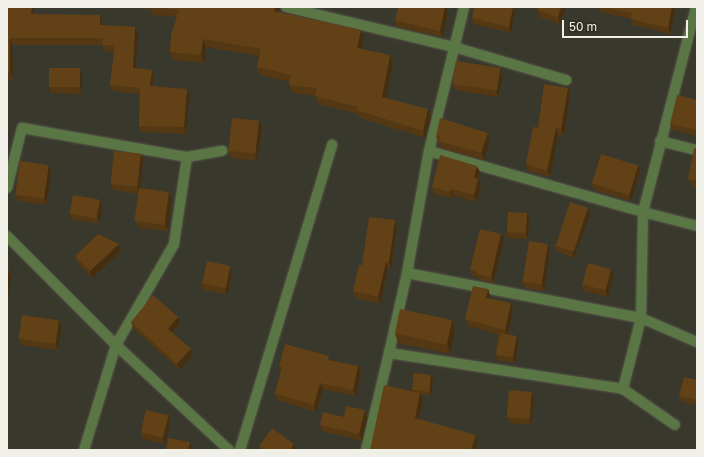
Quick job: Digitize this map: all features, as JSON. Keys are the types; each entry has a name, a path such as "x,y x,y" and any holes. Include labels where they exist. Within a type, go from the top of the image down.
{"street":[{"path":"286,7 454,47 566,80"},
{"path":"366,450 407,273 429,151 464,7"},
{"path":"623,389 641,318 643,212 660,141 696,7"},
{"path":"7,188 22,128 187,157 222,151"},
{"path":"660,141 697,150"},
{"path":"240,450 332,145"},
{"path":"429,151 697,226"},
{"path":"84,450 116,345 174,244 187,157"},
{"path":"7,236 116,345 229,450"},
{"path":"407,273 641,318 697,342"},
{"path":"389,353 623,389 675,426"}],"building":[{"path":"7,7 32,7 31,14 100,15 100,25 135,27 133,68 152,70 150,86 187,89 184,127 139,126 140,88 110,85 115,45 102,45 103,38 10,38 10,72 7,72"},
{"path":"151,7 275,7 274,11 361,30 357,48 390,55 382,97 428,109 423,131 357,110 358,107 315,96 317,88 289,85 291,75 257,67 261,49 203,39 201,55 170,52 171,35 179,10"},
{"path":"398,7 445,7 440,31 395,20"},
{"path":"474,7 513,7 509,27 472,18"},
{"path":"538,7 561,7 558,17 537,10"},
{"path":"603,7 672,7 668,28 631,19 632,13"},
{"path":"456,61 500,68 497,91 452,84"},
{"path":"49,68 80,68 80,87 49,87"},
{"path":"544,84 568,88 561,129 556,128 547,171 526,164 533,127 538,128"},
{"path":"677,95 697,100 697,130 670,124"},
{"path":"232,118 259,121 255,154 229,151"},
{"path":"440,118 488,133 481,153 438,141 440,137 436,136"},
{"path":"694,148 697,148 697,180 688,179"},
{"path":"114,151 141,154 137,187 111,184"},
{"path":"601,154 638,165 629,195 592,184"},
{"path":"440,155 477,166 474,177 478,179 474,195 451,189 450,192 432,187"},
{"path":"20,161 49,165 44,199 15,195"},
{"path":"139,188 169,192 164,225 134,221"},
{"path":"73,195 100,200 96,218 70,214"},
{"path":"570,202 588,208 574,252 556,246"},
{"path":"508,212 527,213 526,233 507,232"},
{"path":"369,217 395,220 389,262 386,262 378,297 353,291 359,265 362,265"},
{"path":"480,229 501,234 491,277 477,274 477,271 470,269"},
{"path":"98,234 119,244 90,271 75,256"},
{"path":"529,241 548,244 541,284 523,281"},
{"path":"207,261 230,266 226,288 202,283"},
{"path":"588,263 611,269 605,290 582,284"},
{"path":"7,269 9,269 7,283"},
{"path":"473,286 488,289 486,298 511,303 505,330 465,319"},
{"path":"153,295 178,317 168,329 191,349 177,364 131,322"},
{"path":"400,309 452,320 447,344 395,333"},
{"path":"22,315 59,320 55,344 19,339"},
{"path":"500,333 517,336 513,358 496,355"},
{"path":"285,344 329,356 328,360 358,366 353,390 320,383 314,405 275,394 282,367 279,366"},
{"path":"414,373 431,375 429,392 412,390"},
{"path":"684,377 697,380 697,400 679,396"},
{"path":"384,385 420,393 415,418 476,435 471,450 370,450"},
{"path":"509,390 532,392 530,419 507,417"},
{"path":"346,406 365,410 359,434 320,425 323,412 344,417"},
{"path":"146,410 168,415 163,438 141,432"},
{"path":"272,428 294,444 290,450 264,450 259,446"},
{"path":"168,438 190,442 188,450 166,450"}]}
